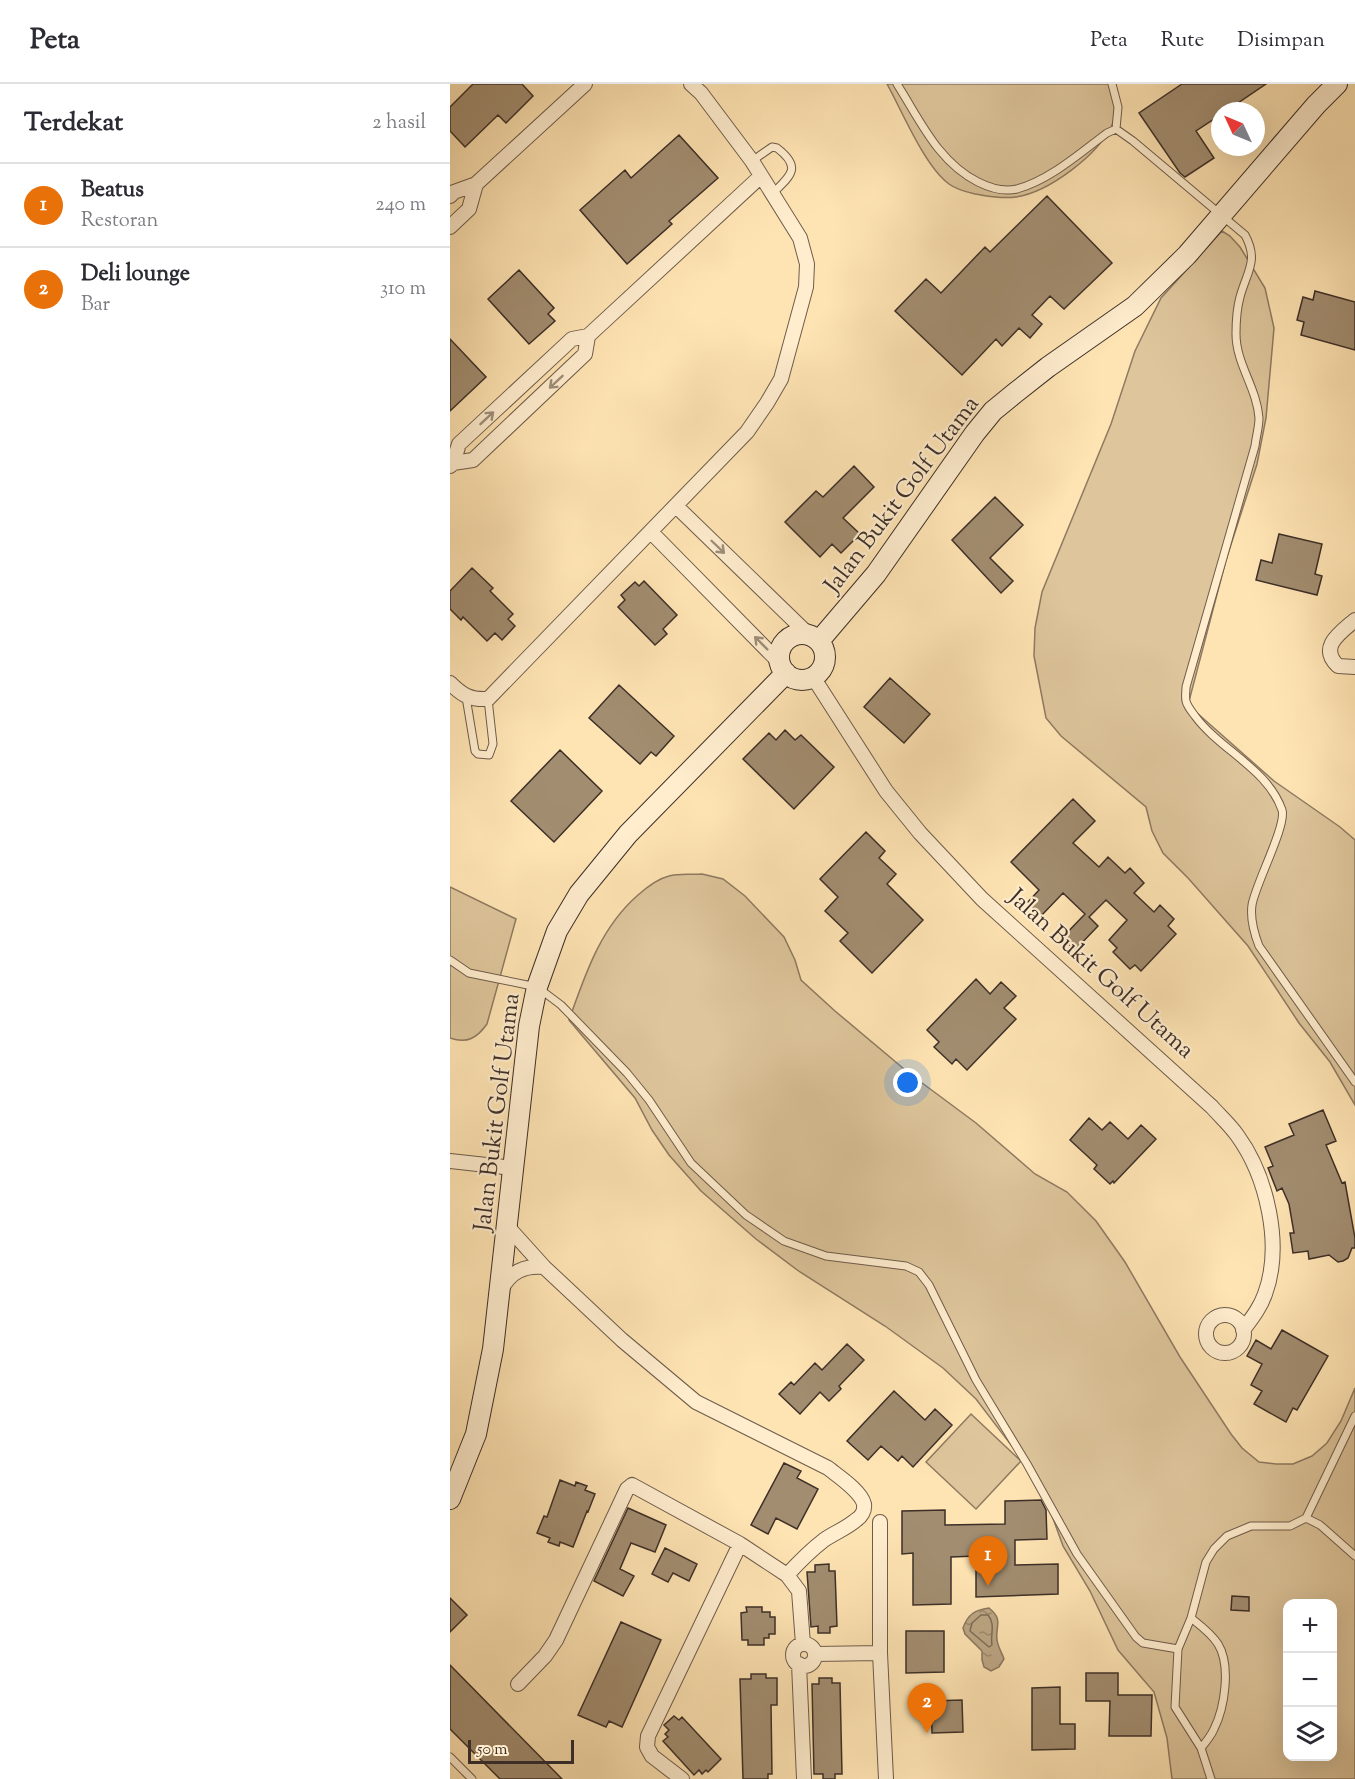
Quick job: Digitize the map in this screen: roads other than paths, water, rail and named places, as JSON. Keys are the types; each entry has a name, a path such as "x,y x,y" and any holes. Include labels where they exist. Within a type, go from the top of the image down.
{"street":[{"path":"450,196 454,192 476,184 585,84"},
{"path":"450,683 466,697 475,700 488,699 747,432 781,379 806,287 807,264 800,238 771,195 752,161 691,84"},
{"name":"Jalan Bukit Golf Utama","path":"814,638 876,574 993,411 1048,367 1135,306 1187,255 1316,105 1337,84"},
{"path":"451,464 459,444 572,339 588,336 760,177"},
{"path":"450,227 470,209 476,184"},
{"path":"451,464 473,460 560,379 585,354 588,336"},
{"path":"651,532 796,679 813,677 823,667 825,661 823,647 676,506"},
{"path":"1355,620 1337,636 1329,653 1331,660 1338,666 1355,667"},
{"path":"783,668 780,653 787,641 799,635 814,638"},
{"name":"Jalan Bukit Golf Utama","path":"450,1498 476,1434 493,1349 529,1026 537,987 557,931 579,894 628,834 783,668"},
{"name":"Jalan Bukit Golf Utama","path":"813,677 886,791 927,841 982,899 1212,1107 1237,1134 1254,1163 1266,1199 1273,1236 1266,1292 1259,1309 1243,1330"},
{"path":"450,1161 513,1168"},
{"path":"507,1226 544,1267 622,1340 696,1402 828,1468 860,1496 864,1504 863,1513 857,1520 826,1539 787,1575"},
{"path":"501,1290 505,1282 518,1270 544,1267"},
{"path":"518,1684 545,1656 556,1640 627,1490 632,1485 740,1544 787,1575 799,1591 803,1644"},
{"path":"880,1522 880,1653 886,1779"},
{"path":"682,1779 652,1756 647,1747 648,1736 740,1544"},
{"path":"803,1644 811,1646 815,1654 812,1663 803,1666 794,1659 793,1652 803,1644"},
{"path":"815,1654 880,1653"},
{"path":"798,1664 804,1779"}],"lane":[{"path":"897,84 935,146 962,174 992,189 1016,189 1042,179 1116,129"},
{"path":"1112,84 1118,107 1116,129"},
{"path":"1116,129 1245,235 1251,246 1252,264 1240,298 1236,334 1240,364 1253,391 1259,419 1255,446 1186,687 1186,703 1208,733 1260,777 1276,796 1283,813 1251,907 1252,929 1259,946 1355,1082"},
{"path":"752,161 772,147 777,148 791,163 792,174 771,195"},
{"path":"466,697 475,751 478,754 489,755 492,753 493,744 488,699"},
{"path":"450,960 469,972 537,987 561,1005 627,1074 691,1162 746,1215 784,1241 826,1256 890,1262 919,1272 929,1285 976,1380 1027,1464 1077,1554 1136,1637 1143,1643 1178,1648"},
{"path":"1211,1779 1201,1748 1175,1707 1178,1648 1191,1618 1206,1562 1214,1549 1227,1536 1251,1526 1290,1526 1306,1518 1355,1416"},
{"path":"1306,1518 1320,1525 1355,1556"},
{"path":"1191,1618 1210,1633 1220,1646 1226,1667 1222,1707 1214,1730 1201,1748"},
{"path":"450,1757 472,1779"}],"water":[{"path":"989,1608 998,1620 997,1640 1004,1659 999,1667 991,1671 984,1667 982,1651 965,1634 963,1628 967,1619 973,1614"}],"place":[{"name":"Beatus","path":"988,1586"},
{"name":"Deli lounge","path":"927,1733"}]}
